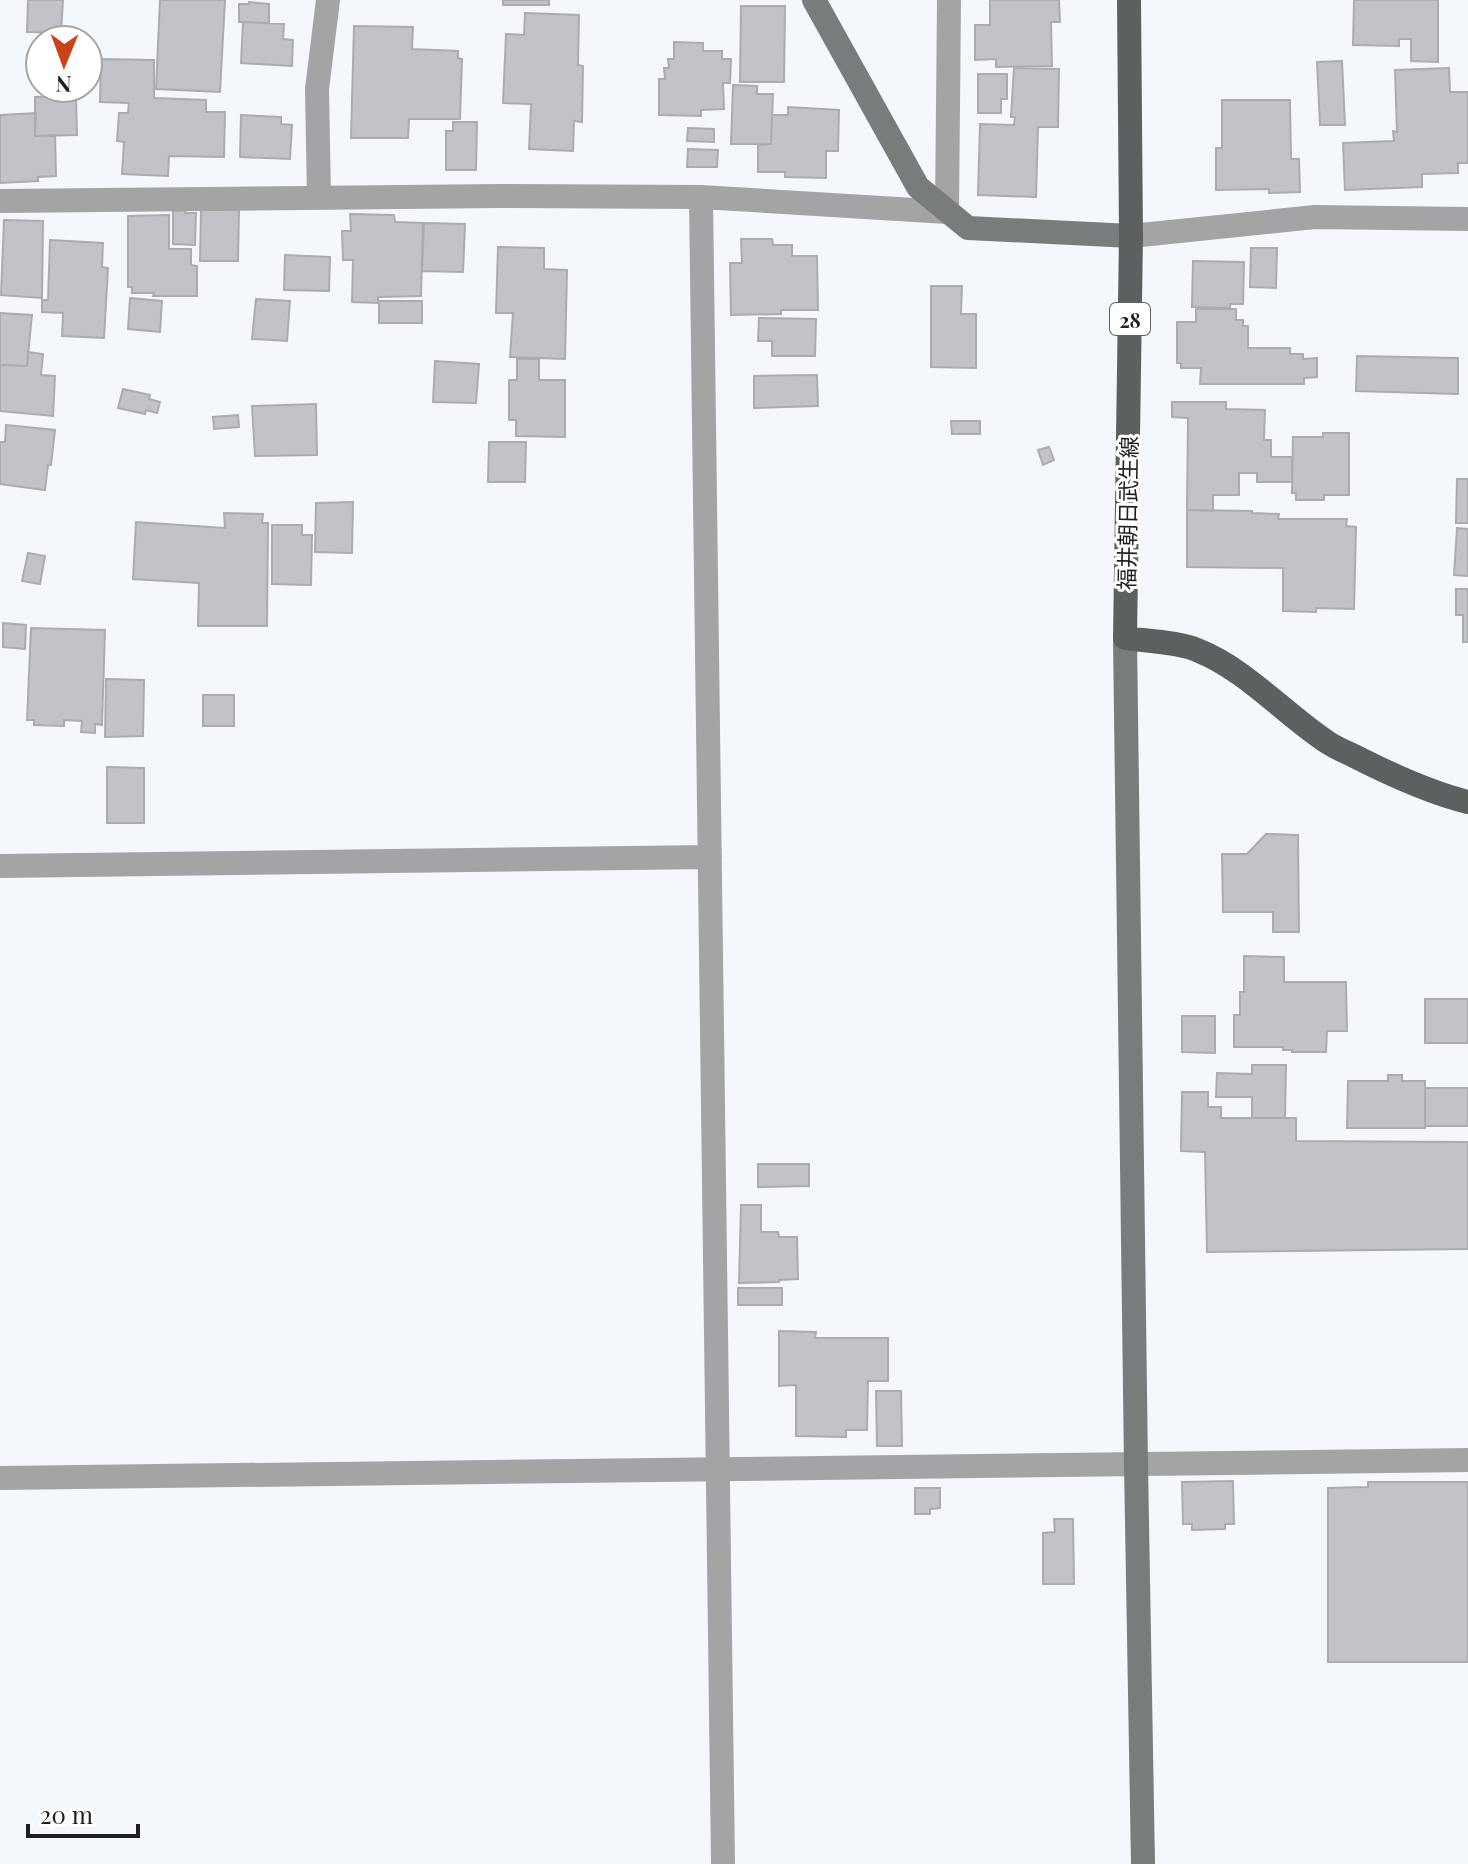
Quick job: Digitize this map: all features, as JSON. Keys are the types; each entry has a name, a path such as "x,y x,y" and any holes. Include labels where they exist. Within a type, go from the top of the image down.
{"main road":[{"name":"福井朝日武生線","path":"1125,638 1131,236 1129,0"},
{"path":"1125,638 1194,648 1223,662 1255,684 1328,743 1389,773 1468,802"}],"street":[{"path":"319,198 317,89 328,0"},
{"path":"814,0 918,187 968,228 1131,236 1315,217 1468,219"},
{"path":"947,212 949,0"},
{"path":"701,197 723,1864"},
{"path":"0,201 701,197 947,212"},
{"path":"1125,638 1143,1864"},
{"path":"0,866 710,857"},
{"path":"0,1478 1468,1460"}],"building":[{"path":"28,0 63,0 62,24 27,24"},
{"path":"160,0 225,0 220,92 156,89"},
{"path":"503,0 549,0 549,5 503,5"},
{"path":"990,0 1059,0 1060,22 1051,22 1052,66 996,67 996,59 975,60 975,25 990,25"},
{"path":"1354,0 1438,0 1438,62 1411,61 1411,39 1399,39 1399,46 1353,45"},
{"path":"239,4 269,4 269,23 239,22"},
{"path":"741,6 785,6 784,82 740,82"},
{"path":"525,13 579,15 578,65 583,66 582,122 574,121 573,151 529,149 531,104 503,103 506,34 524,35"},
{"path":"243,22 284,24 283,39 293,40 292,66 241,63"},
{"path":"354,26 413,27 412,49 458,51 458,58 462,59 460,119 409,119 408,138 351,138"},
{"path":"674,42 703,43 703,51 722,51 722,59 731,59 730,83 723,83 724,109 701,110 701,116 659,115 659,79 665,79 664,68 669,68 668,59 674,59"},
{"path":"104,59 154,60 154,98 206,100 206,112 225,112 224,157 169,156 168,176 122,174 124,142 117,141 119,113 128,113 129,103 104,102"},
{"path":"1342,61 1345,125 1320,125 1317,62"},
{"path":"1014,68 1059,69 1058,127 1038,127 1036,197 978,195 980,124 1014,125 1015,117 1011,117"},
{"path":"1449,68 1450,92 1468,92 1468,163 1458,163 1458,173 1422,174 1422,187 1345,190 1343,143 1394,141 1393,131 1397,132 1395,70"},
{"path":"978,74 1007,74 1007,99 1001,99 1001,113 978,113"},
{"path":"733,85 757,86 757,94 773,94 771,144 731,144"},
{"path":"1222,100 1290,100 1291,159 1299,159 1300,192 1216,190 1216,148 1222,148"},
{"path":"35,104 76,104 77,135 35,136"},
{"path":"788,107 839,110 838,151 826,151 826,178 785,177 785,172 758,172 758,145 771,144 772,115 788,115"},
{"path":"36,113 35,136 55,135 56,176 38,177 38,181 0,183 0,115"},
{"path":"241,115 281,117 281,124 292,125 290,159 240,157"},
{"path":"453,122 477,122 476,170 446,170 446,131 453,131"},
{"path":"688,128 714,129 714,142 687,141"},
{"path":"688,149 718,150 717,167 687,167"},
{"path":"186,210 185,213 196,213 195,245 173,244 173,211"},
{"path":"201,210 239,210 238,261 200,261"},
{"path":"350,214 394,215 395,222 423,223 421,296 378,297 378,303 352,302 353,260 343,260 342,231 351,231"},
{"path":"169,215 169,249 191,249 191,265 197,266 197,296 132,293 132,287 128,287 128,216"},
{"path":"4,220 43,221 42,298 1,295"},
{"path":"424,223 465,224 463,272 422,271"},
{"path":"741,239 772,239 773,245 792,245 792,256 817,256 818,310 731,315 730,263 742,263"},
{"path":"50,240 103,243 102,267 108,268 104,338 62,336 63,313 42,312 42,300 48,300"},
{"path":"498,247 544,248 544,269 567,270 565,359 510,357 513,313 496,313"},
{"path":"1251,248 1277,248 1276,288 1250,287"},
{"path":"285,255 330,257 329,291 284,290"},
{"path":"1193,261 1244,262 1243,304 1230,304 1230,308 1192,307"},
{"path":"931,286 962,286 961,314 976,314 976,368 931,367"},
{"path":"130,298 162,301 160,332 128,329"},
{"path":"256,299 290,301 287,341 252,339"},
{"path":"379,301 422,301 422,323 379,323"},
{"path":"1196,309 1236,309 1236,320 1243,320 1243,326 1248,326 1248,348 1290,348 1290,354 1303,354 1303,359 1317,358 1317,377 1304,378 1304,384 1200,384 1201,368 1181,368 1181,363 1177,363 1177,322 1196,322"},
{"path":"0,313 32,315 27,366 0,365"},
{"path":"759,318 816,319 815,356 772,356 772,341 758,341"},
{"path":"28,352 43,354 41,375 55,376 53,416 0,411 0,365 27,366"},
{"path":"1357,356 1458,358 1458,394 1356,391"},
{"path":"517,359 539,359 539,380 565,380 565,437 516,436 516,420 509,420 509,380 517,380"},
{"path":"435,361 479,364 476,403 433,402"},
{"path":"817,375 818,406 754,408 754,376"},
{"path":"123,389 150,395 149,399 160,402 157,413 146,410 145,414 118,408"},
{"path":"1172,402 1226,402 1226,409 1265,410 1264,440 1271,440 1271,457 1292,457 1292,482 1257,482 1257,473 1239,473 1239,495 1213,495 1213,511 1187,510 1188,418 1172,417"},
{"path":"316,404 317,455 255,456 252,406"},
{"path":"238,415 239,427 214,429 213,417"},
{"path":"951,421 980,421 980,434 952,434"},
{"path":"6,425 55,430 45,490 0,484 0,442 5,442"},
{"path":"1323,433 1349,433 1349,495 1324,495 1324,500 1296,500 1296,493 1292,493 1293,437 1323,437"},
{"path":"489,442 526,442 525,482 488,482"},
{"path":"1049,447 1054,460 1043,465 1038,450"},
{"path":"1457,479 1468,479 1468,523 1456,523"},
{"path":"353,502 352,553 315,552 316,503"},
{"path":"1187,510 1252,511 1279,514 1278,519 1347,519 1346,526 1356,527 1354,609 1283,611 1283,568 1187,567"},
{"path":"224,513 263,514 262,523 268,523 267,626 198,626 199,583 133,579 136,522 225,528"},
{"path":"272,525 302,525 302,535 312,535 311,585 272,584"},
{"path":"1457,528 1468,529 1468,576 1454,575"},
{"path":"28,553 45,556 40,584 22,581"},
{"path":"1456,589 1468,589 1468,642 1463,642 1463,615 1456,615"},
{"path":"3,623 26,625 25,649 3,647"},
{"path":"31,628 105,630 102,725 95,724 95,733 81,732 82,721 64,720 64,726 34,725 34,720 27,720"},
{"path":"106,679 144,680 143,736 105,737"},
{"path":"203,695 234,695 234,726 203,726"},
{"path":"107,767 144,768 144,823 107,823"},
{"path":"1266,834 1298,835 1299,932 1273,932 1273,912 1223,912 1222,854 1247,854"},
{"path":"1244,956 1284,957 1284,982 1346,982 1347,1031 1327,1031 1326,1052 1292,1052 1283,1050 1283,1047 1234,1047 1234,1015 1240,1015 1240,992 1244,992"},
{"path":"1425,999 1468,999 1468,1043 1425,1043"},
{"path":"1182,1016 1215,1016 1215,1053 1182,1052"},
{"path":"1252,1065 1286,1065 1285,1118 1252,1118 1252,1097 1216,1097 1217,1073 1252,1074"},
{"path":"1388,1075 1402,1075 1402,1081 1425,1081 1425,1128 1347,1128 1348,1081 1388,1081"},
{"path":"1425,1088 1468,1088 1468,1126 1425,1126"},
{"path":"1182,1092 1208,1092 1208,1107 1221,1107 1221,1118 1296,1118 1296,1141 1468,1142 1468,1249 1207,1252 1205,1152 1181,1151"},
{"path":"758,1164 809,1164 809,1186 758,1187"},
{"path":"741,1205 761,1205 761,1232 778,1232 779,1237 797,1237 798,1279 739,1283"},
{"path":"738,1288 782,1288 782,1305 738,1305"},
{"path":"779,1331 816,1332 815,1338 888,1338 888,1381 868,1381 867,1430 846,1430 846,1437 796,1436 796,1385 779,1386"},
{"path":"876,1391 901,1391 902,1446 877,1446"},
{"path":"1233,1481 1234,1524 1225,1524 1225,1529 1192,1530 1192,1524 1183,1524 1182,1482"},
{"path":"1368,1482 1468,1482 1468,1662 1328,1662 1328,1488 1368,1487"},
{"path":"915,1488 940,1488 940,1508 930,1509 930,1514 915,1514"},
{"path":"1054,1519 1073,1519 1074,1584 1043,1584 1043,1533 1055,1532"}]}
